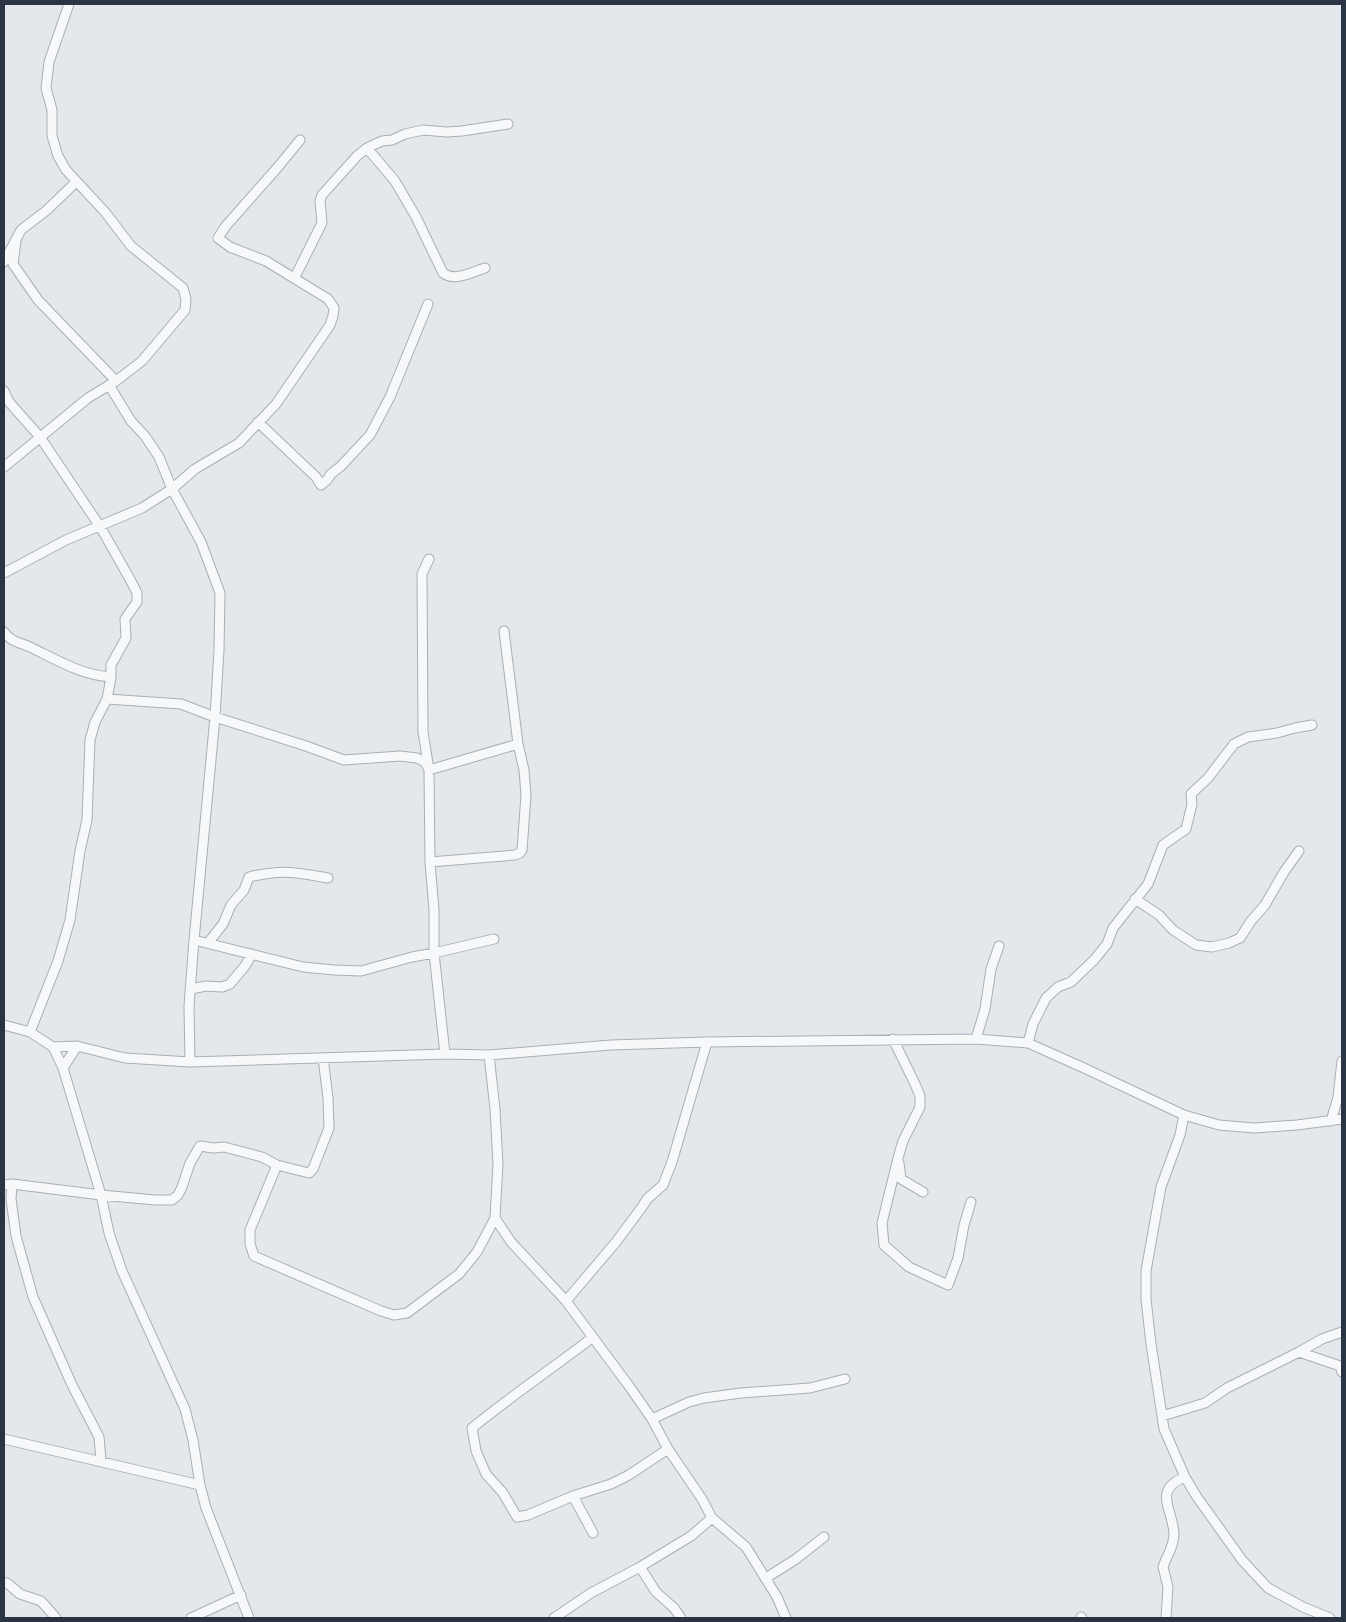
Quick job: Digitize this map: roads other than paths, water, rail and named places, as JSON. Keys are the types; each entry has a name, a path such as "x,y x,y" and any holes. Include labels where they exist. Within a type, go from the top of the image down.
{"street":[{"path":"4,466 88,398 113,383 142,361 185,310 186,299 183,288 131,246 105,212 66,170 58,156 52,136 52,110 46,88 49,62 69,4"},
{"path":"294,278 322,223 320,201 322,194 357,156 367,148 382,141 392,140 405,134 424,130 462,131 508,124"},
{"path":"4,573 66,540 142,508 172,489 195,469 238,443 276,404 330,325 334,308 328,299 266,261 230,247 218,238 225,227 300,140"},
{"path":"367,148 396,181 443,273 447,277 454,278 485,268"},
{"path":"4,262 21,230 47,210 76,182"},
{"path":"16,241 13,264 38,300 98,360 113,383 131,420 145,436 159,457 172,489 201,542 220,594 215,717 189,1006 190,1062"},
{"path":"258,422 316,477 321,485 370,435 390,397 428,304"},
{"path":"4,391 6,402 40,437 98,525 131,581 137,593 138,602 124,619 126,638 111,665 107,699 95,722 90,740 87,820 80,851 70,920 58,961 30,1032"},
{"path":"429,559 422,574 423,732 428,770 434,953 445,1054"},
{"path":"430,862 515,855 522,850 526,795 524,770 518,744 504,631"},
{"path":"4,632 9,639 28,646 65,665 99,676 111,677"},
{"path":"107,699 181,704 344,760 400,756 417,758 426,762 428,770"},
{"path":"1028,1043 1033,1024 1046,998 1058,987 1071,982 1094,960 1106,944 1113,928 1148,884 1163,845 1186,829 1192,804 1191,794 1208,778 1234,744 1248,737 1312,725"},
{"path":"428,770 518,744"},
{"path":"1136,899 1160,915 1173,930 1196,945 1212,947 1229,943 1240,938 1265,905 1284,872 1299,851"},
{"path":"208,943 224,924 231,905 244,890 249,877 291,871 328,878"},
{"path":"194,940 303,967 361,971 412,957 494,939"},
{"path":"976,1039 985,1009 991,969 999,946"},
{"path":"191,989 206,986 222,987 230,984 252,954"},
{"path":"245,966 266,957"},
{"path":"4,1025 30,1032 54,1048 63,1068 101,1194 109,1233 122,1271 185,1409 206,1508 249,1618"},
{"path":"54,1048 76,1046 125,1058 190,1062 445,1054 489,1055 611,1045 707,1042 976,1039 1028,1043 1184,1115 1219,1125 1254,1128 1342,1120"},
{"path":"893,1040 920,1096 920,1106 903,1141 898,1158 882,1223 884,1245 909,1267 948,1285 958,1258 964,1225 971,1202"},
{"path":"566,1301 616,1242 647,1199 663,1185 672,1162 707,1042"},
{"path":"63,1068 76,1046"},
{"path":"277,1165 250,1230 250,1244 254,1256 381,1311 394,1315 407,1313 459,1274 477,1252 496,1218 498,1164 495,1109 489,1055"},
{"path":"101,1461 99,1437 72,1385 33,1297 16,1236 8,1198 8,1184 155,1200 172,1200 178,1195 190,1163 200,1146 224,1148 262,1157 277,1165 309,1173 313,1169 329,1128 328,1098 323,1058"},
{"path":"1331,1121 1338,1098 1342,1061"},
{"path":"1184,1115 1180,1135 1161,1187 1146,1271 1146,1299 1151,1344 1164,1429 1185,1477 1242,1560 1268,1588 1303,1607 1330,1618"},
{"path":"898,1158 901,1179 923,1192"},
{"path":"496,1218 511,1242 566,1301 593,1337 652,1419 668,1449 702,1499 712,1518 746,1547 777,1597 786,1618"},
{"path":"1162,1416 1205,1403 1227,1388 1322,1339 1342,1332"},
{"path":"593,1337 472,1428 476,1451 486,1474 503,1493 517,1517 528,1515 572,1496 611,1484 629,1475 668,1449"},
{"path":"1299,1352 1340,1366 1342,1372"},
{"path":"652,1419 689,1402 704,1398 741,1393 810,1388 845,1379"},
{"path":"4,1438 200,1485"},
{"path":"1166,1618 1168,1587 1163,1567 1172,1549 1174,1533 1166,1496 1168,1486 1185,1477"},
{"path":"572,1496 593,1533"},
{"path":"554,1618 591,1594 692,1536 712,1518"},
{"path":"766,1578 796,1559 824,1537"},
{"path":"640,1567 656,1592 682,1618"},
{"path":"4,1583 7,1583 20,1594 41,1601 56,1618"},
{"path":"191,1618 240,1596"}]}
